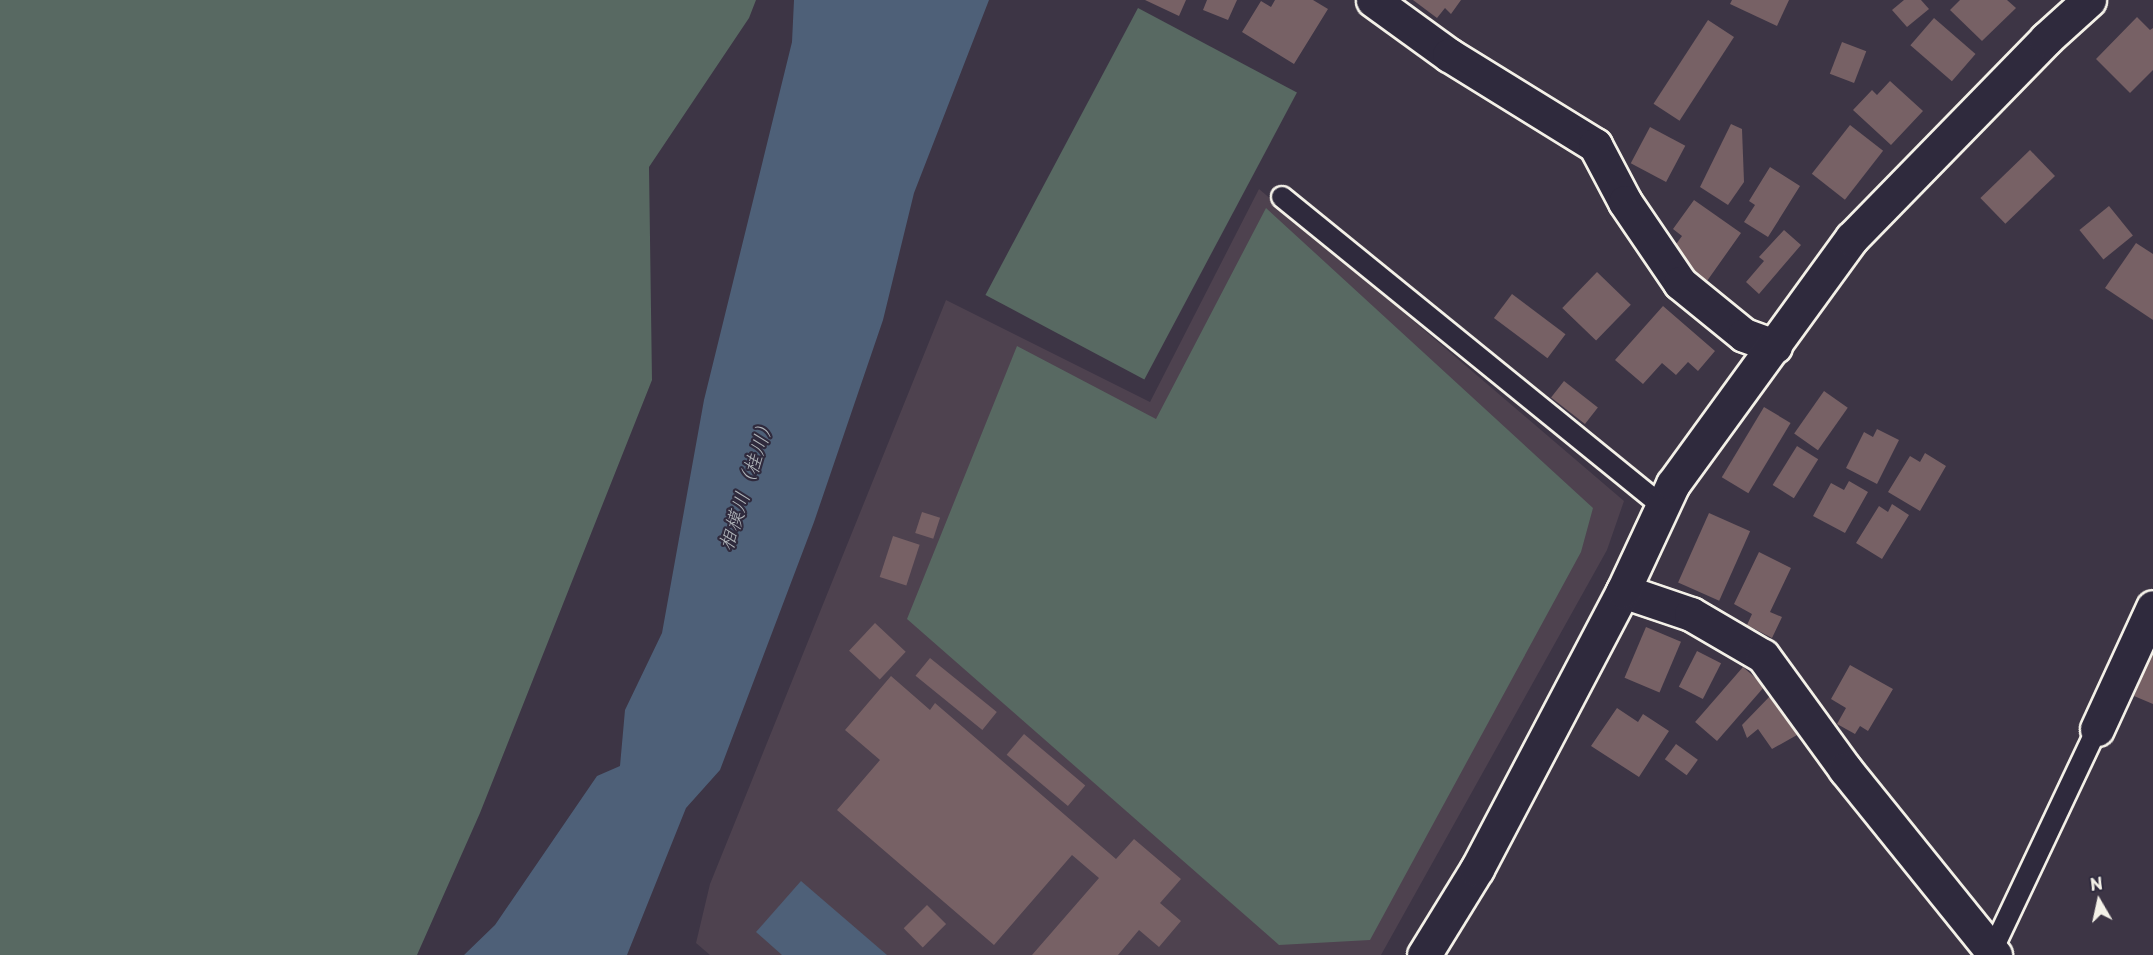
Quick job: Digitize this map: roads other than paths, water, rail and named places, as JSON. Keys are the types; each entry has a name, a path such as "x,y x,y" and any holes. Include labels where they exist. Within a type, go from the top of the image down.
{"street":[{"path":"1373,0 1449,55 1595,145 1625,202 1680,284 1744,335 1775,346"},
{"path":"1424,955 1477,869 1623,591 1673,484 1852,238 2046,39 2089,0"},
{"path":"1623,591 1691,614 1763,656 1845,769 1993,954"},
{"path":"2097,729 2153,608"}],"lane":[{"path":"1282,197 1663,507"},
{"path":"1993,954 2097,729"}],"water":[{"name":"相模川（桂川）","path":"794,0 989,0 914,193 883,320 814,522 720,770 686,808 627,955 464,955 495,925 597,776 620,766 625,710 662,633 704,400 792,42"},
{"path":"801,881 887,955 782,955 756,932"}]}
